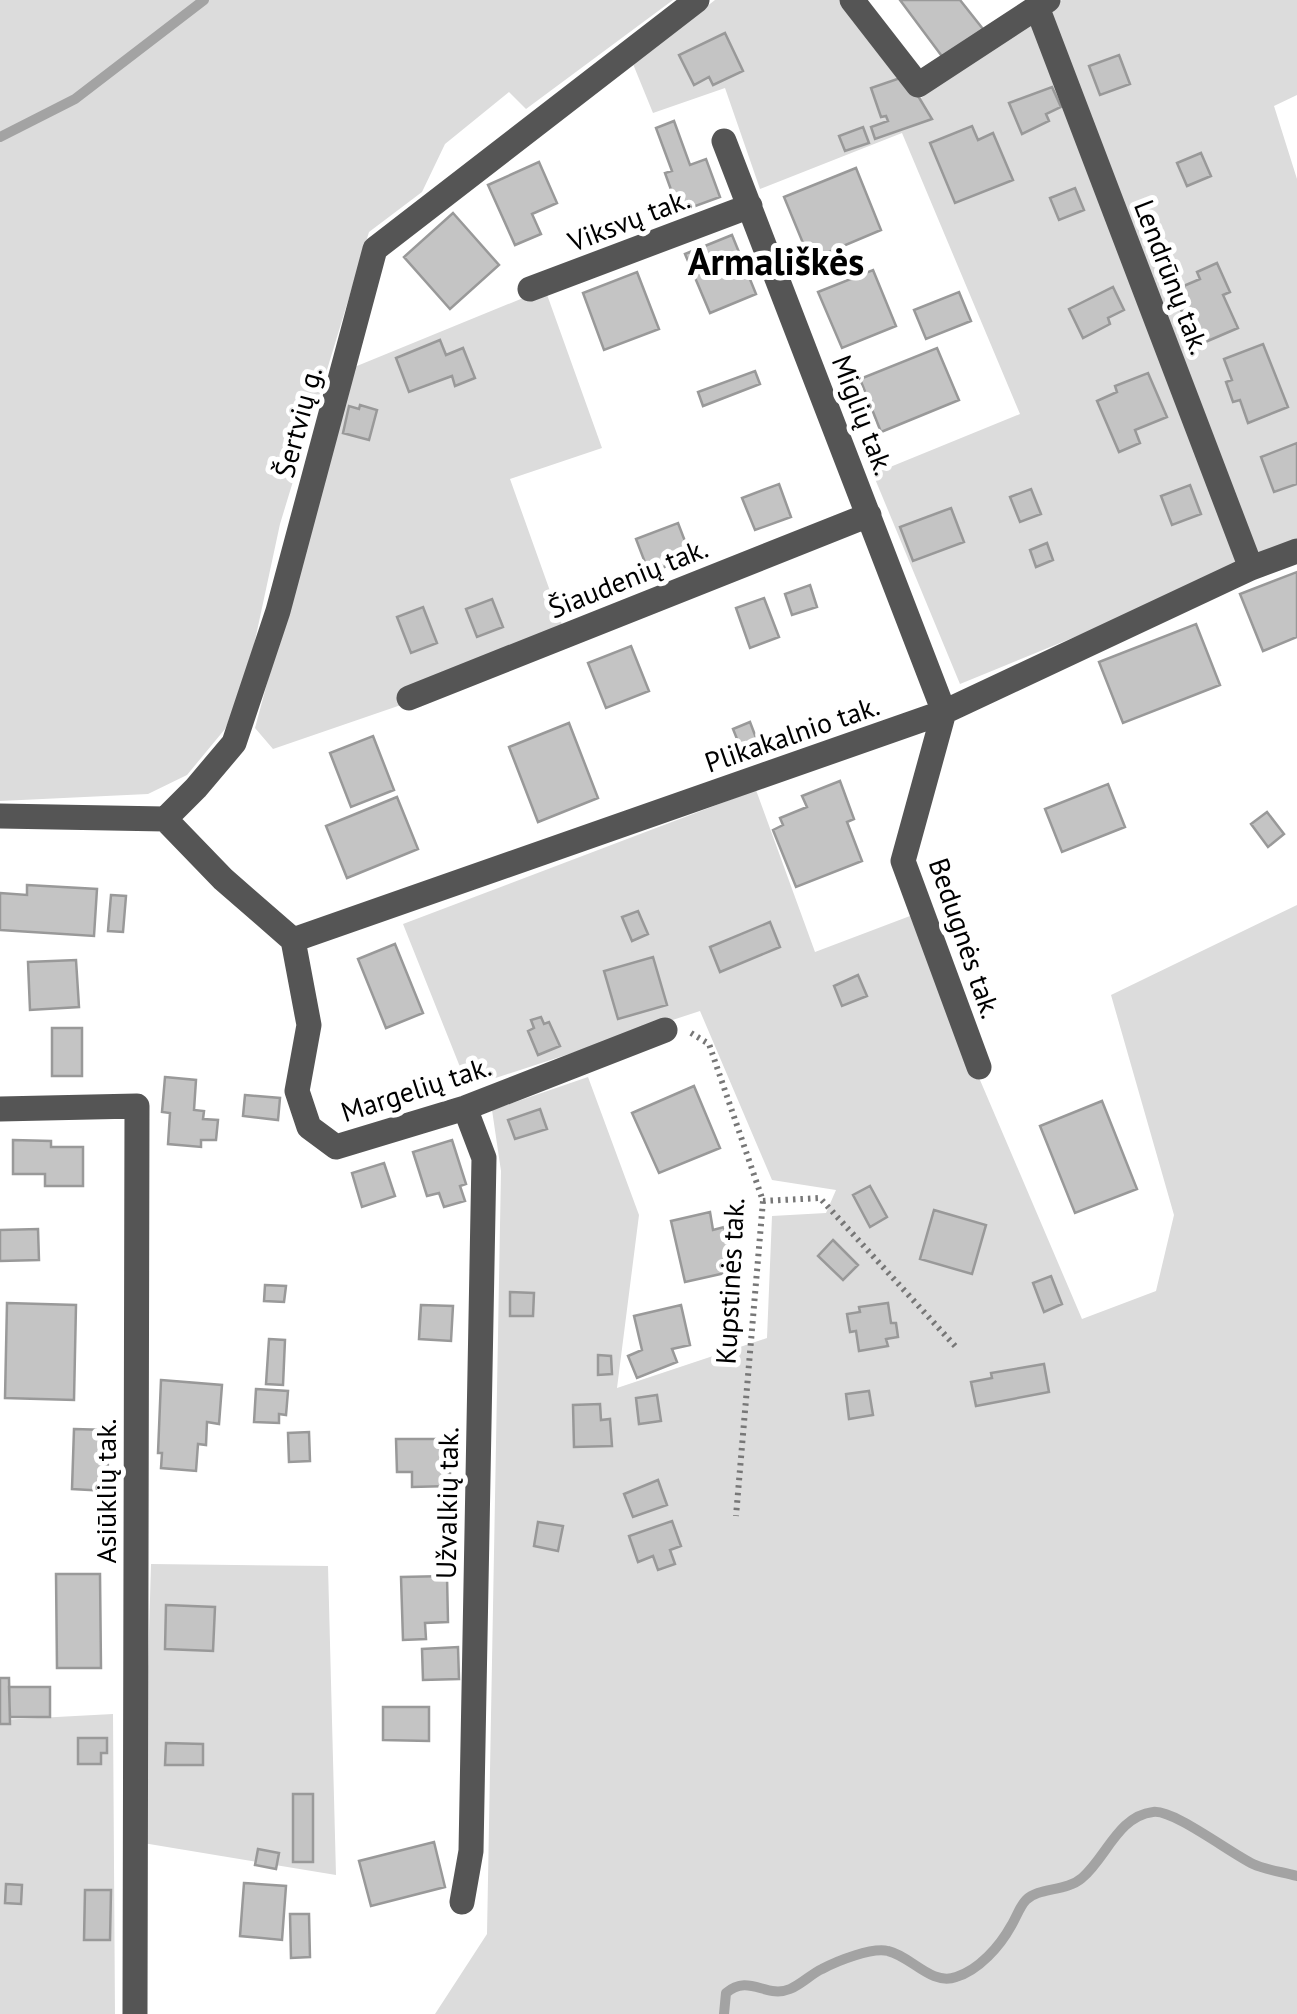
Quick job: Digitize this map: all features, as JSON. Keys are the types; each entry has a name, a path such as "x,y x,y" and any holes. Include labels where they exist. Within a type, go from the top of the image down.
{"street":[{"name":"Šertvių g.","path":"164,818 234,743 278,611 375,250 697,0"},
{"path":"852,0 918,85 1042,4"},
{"name":"Lendrūnų tak.","path":"1042,4 1250,568"},
{"name":"Miglių tak.","path":"724,141 944,712"},
{"name":"Viksvų tak.","path":"530,289 750,206"},
{"name":"Šiaudenių tak.","path":"408,698 869,515"},
{"name":"Plikakalnio tak.","path":"293,940 944,712 1250,568 1297,550"},
{"name":"Bedugnės tak.","path":"944,712 903,861 979,1067"},
{"path":"0,816 164,818 223,879 293,940"},
{"name":"Margelių tak.","path":"293,940 309,1025 297,1092 308,1127 336,1147 466,1108 665,1030"},
{"name":"Asiūklių tak.","path":"0,1109 138,1106 135,2014"},
{"name":"Užvalkių tak.","path":"462,1902 471,1850 484,1158 466,1108"}],"path":[{"name":"Kupstinės tak.","path":"665,1030 690,1032 710,1044 763,1200 736,1516"},
{"path":"763,1200 820,1198 956,1347"}],"shaded area":[{"path":"0,0 673,0 526,109 509,92 445,144 422,192 369,232 280,524 245,687 225,729 187,775 148,794 0,801"},
{"path":"715,0 843,0 921,98 1062,0 1297,0 1297,95 1274,106 1297,179 1297,546 960,684 873,474 1020,414 902,133 760,189 725,88 653,113 633,64"},
{"path":"545,289 602,448 510,479 570,647 273,749 255,728 352,368"},
{"path":"756,790 815,952 910,916 1082,1319 1156,1291 1174,1215 1111,995 1297,905 1297,2014 435,2014 487,1934 501,1171 492,1110 588,1077 639,1215 617,1388 767,1338 772,1216 826,1213 836,1190 772,1180 700,1011 468,1087 403,924"},
{"path":"151,1564 328,1566 336,1875 143,1843"},
{"path":"113,1714 115,2014 0,2014 0,1720"}],"building":[{"path":"900,0 960,0 983,29 944,59"},
{"path":"725,33 743,71 713,85 709,77 694,85 679,55"},
{"path":"1119,55 1130,84 1100,95 1089,66"},
{"path":"906,76 932,119 875,139 871,127 888,121 886,116 881,117 871,88"},
{"path":"1052,87 1061,107 1046,114 1049,121 1022,134 1009,103"},
{"path":"674,121 690,165 706,159 720,197 679,212 665,173 672,171 656,128"},
{"path":"972,126 978,140 993,133 1013,180 955,203 930,143"},
{"path":"863,127 869,143 845,151 839,136"},
{"path":"1201,153 1211,176 1187,186 1177,163"},
{"path":"539,162 557,203 532,214 541,234 515,245 488,185"},
{"path":"856,168 881,230 810,260 784,197"},
{"path":"1075,188 1084,210 1059,220 1050,198"},
{"path":"453,213 499,265 450,309 404,257"},
{"path":"732,235 756,294 710,313 685,254"},
{"path":"1217,263 1230,292 1223,295 1238,328 1203,343 1192,317 1185,319 1180,307 1186,304 1179,288 1200,279 1197,272"},
{"path":"873,270 896,326 842,348 818,292"},
{"path":"637,272 659,329 604,350 583,293"},
{"path":"1113,287 1124,310 1108,318 1110,324 1083,338 1069,309"},
{"path":"959,292 971,321 926,339 914,310"},
{"path":"440,340 446,355 463,348 475,378 455,386 452,376 409,392 396,358"},
{"path":"1263,344 1288,407 1248,423 1240,400 1233,402 1226,382 1232,380 1224,359"},
{"path":"937,348 959,400 881,432 860,379"},
{"path":"755,371 760,384 703,406 698,392"},
{"path":"1148,373 1167,417 1135,430 1140,443 1119,452 1097,401 1117,392 1115,386"},
{"path":"360,405 377,410 369,440 343,433 349,406 359,409"},
{"path":"1297,443 1297,484 1274,492 1261,457"},
{"path":"779,484 791,517 755,530 742,498"},
{"path":"1190,485 1201,514 1172,525 1161,496"},
{"path":"1031,489 1041,514 1020,522 1010,497"},
{"path":"951,508 964,542 913,561 900,527"},
{"path":"678,523 691,557 649,573 636,539"},
{"path":"1047,543 1053,560 1036,567 1030,550"},
{"path":"1297,572 1297,637 1263,651 1240,594"},
{"path":"810,585 817,607 792,615 785,594"},
{"path":"764,598 779,637 750,648 736,608"},
{"path":"492,599 503,627 477,637 466,609"},
{"path":"423,607 437,643 411,653 397,617"},
{"path":"1196,624 1220,685 1123,723 1099,662"},
{"path":"631,646 649,691 606,708 588,663"},
{"path":"750,722 758,743 741,749 733,729"},
{"path":"569,723 598,798 538,822 509,747"},
{"path":"373,736 394,790 351,807 330,753"},
{"path":"840,781 854,819 847,822 862,861 796,887 773,830 783,825 780,818 807,807 802,796"},
{"path":"1108,784 1125,827 1062,852 1045,809"},
{"path":"397,797 418,849 347,878 326,826"},
{"path":"1267,812 1284,834 1268,847 1251,824"},
{"path":"27,885 97,889 94,936 0,930 0,893 27,895"},
{"path":"111,895 126,896 123,932 108,931"},
{"path":"638,911 648,934 632,941 622,917"},
{"path":"770,922 780,947 720,972 710,947"},
{"path":"395,944 423,1013 386,1028 358,959"},
{"path":"653,957 667,1005 618,1019 604,971"},
{"path":"76,960 79,1007 30,1010 28,962"},
{"path":"858,975 867,996 842,1006 834,986"},
{"path":"541,1017 544,1024 549,1022 560,1046 538,1055 528,1031 534,1028 531,1020"},
{"path":"52,1028 82,1028 82,1076 52,1076"},
{"path":"165,1077 196,1080 194,1110 204,1111 203,1119 218,1120 216,1140 201,1140 201,1147 168,1144 170,1113 162,1112"},
{"path":"694,1086 720,1148 659,1173 632,1113"},
{"path":"245,1095 280,1098 278,1120 243,1116"},
{"path":"1102,1101 1137,1189 1075,1213 1040,1126"},
{"path":"540,1109 547,1129 515,1139 508,1120"},
{"path":"13,1140 51,1141 51,1147 83,1147 83,1186 45,1186 45,1174 13,1174"},
{"path":"452,1140 466,1184 460,1186 465,1201 444,1207 439,1193 427,1196 413,1152"},
{"path":"384,1163 395,1196 362,1207 352,1173"},
{"path":"870,1186 887,1217 870,1227 853,1195"},
{"path":"934,1210 986,1225 972,1274 920,1259"},
{"path":"710,1212 713,1230 724,1227 734,1271 685,1282 671,1221"},
{"path":"38,1229 39,1260 0,1261 0,1230"},
{"path":"833,1240 858,1265 843,1280 818,1256"},
{"path":"1051,1276 1062,1304 1044,1312 1033,1283"},
{"path":"265,1285 286,1286 284,1302 264,1301"},
{"path":"510,1292 534,1293 533,1316 510,1316"},
{"path":"7,1303 76,1305 74,1400 5,1398"},
{"path":"888,1303 898,1337 886,1339 888,1346 859,1351 856,1331 850,1332 847,1314 860,1312 859,1307"},
{"path":"421,1305 453,1306 451,1341 419,1339"},
{"path":"681,1305 690,1345 672,1349 677,1362 637,1378 628,1356 642,1350 634,1316"},
{"path":"269,1339 285,1340 283,1385 266,1384"},
{"path":"598,1355 611,1356 612,1374 598,1375"},
{"path":"1044,1364 1049,1392 976,1406 971,1382 992,1378 991,1373"},
{"path":"161,1380 222,1385 219,1424 207,1422 206,1445 198,1444 196,1471 161,1468"},
{"path":"256,1389 288,1391 286,1415 279,1414 279,1423 254,1422"},
{"path":"869,1391 873,1415 849,1419 846,1394"},
{"path":"657,1395 661,1421 639,1424 636,1398"},
{"path":"600,1404 601,1420 610,1419 612,1446 574,1447 573,1405"},
{"path":"74,1429 109,1430 107,1491 72,1489"},
{"path":"309,1432 310,1461 289,1462 288,1433"},
{"path":"396,1439 450,1439 450,1486 412,1487 412,1472 397,1472"},
{"path":"658,1480 667,1505 633,1517 624,1494"},
{"path":"672,1521 681,1546 670,1550 675,1564 658,1570 653,1556 638,1562 629,1536"},
{"path":"538,1522 563,1526 558,1551 534,1546"},
{"path":"56,1574 100,1574 101,1668 57,1668"},
{"path":"447,1576 448,1622 425,1623 426,1639 403,1640 401,1577"},
{"path":"166,1605 215,1607 213,1651 165,1649"},
{"path":"458,1647 459,1679 423,1680 422,1649"},
{"path":"0,1678 9,1678 10,1724 0,1724"},
{"path":"9,1687 50,1687 50,1717 10,1717"},
{"path":"383,1707 429,1707 429,1741 383,1740"},
{"path":"78,1738 107,1738 107,1753 101,1753 101,1764 78,1764"},
{"path":"166,1743 203,1744 203,1765 165,1765"},
{"path":"293,1794 313,1794 313,1862 293,1862"},
{"path":"434,1842 445,1887 371,1906 359,1861"},
{"path":"258,1849 279,1853 276,1869 255,1865"},
{"path":"244,1883 286,1886 282,1940 240,1936"},
{"path":"6,1884 22,1885 21,1904 5,1903"},
{"path":"85,1890 111,1890 110,1940 84,1940"},
{"path":"290,1914 309,1914 310,1957 291,1958"}],"waterway":[{"path":"0,137 75,99 204,0"},
{"path":"724,2014 726,1993 734,1987 790,1989 828,1966 873,1951 896,1954 938,1977 965,1974 995,1949 1026,1900 1082,1878 1121,1829 1153,1812 1174,1817 1253,1864 1297,1876"}],"district":[{"name":"Armališkės","path":"776,262"}]}
